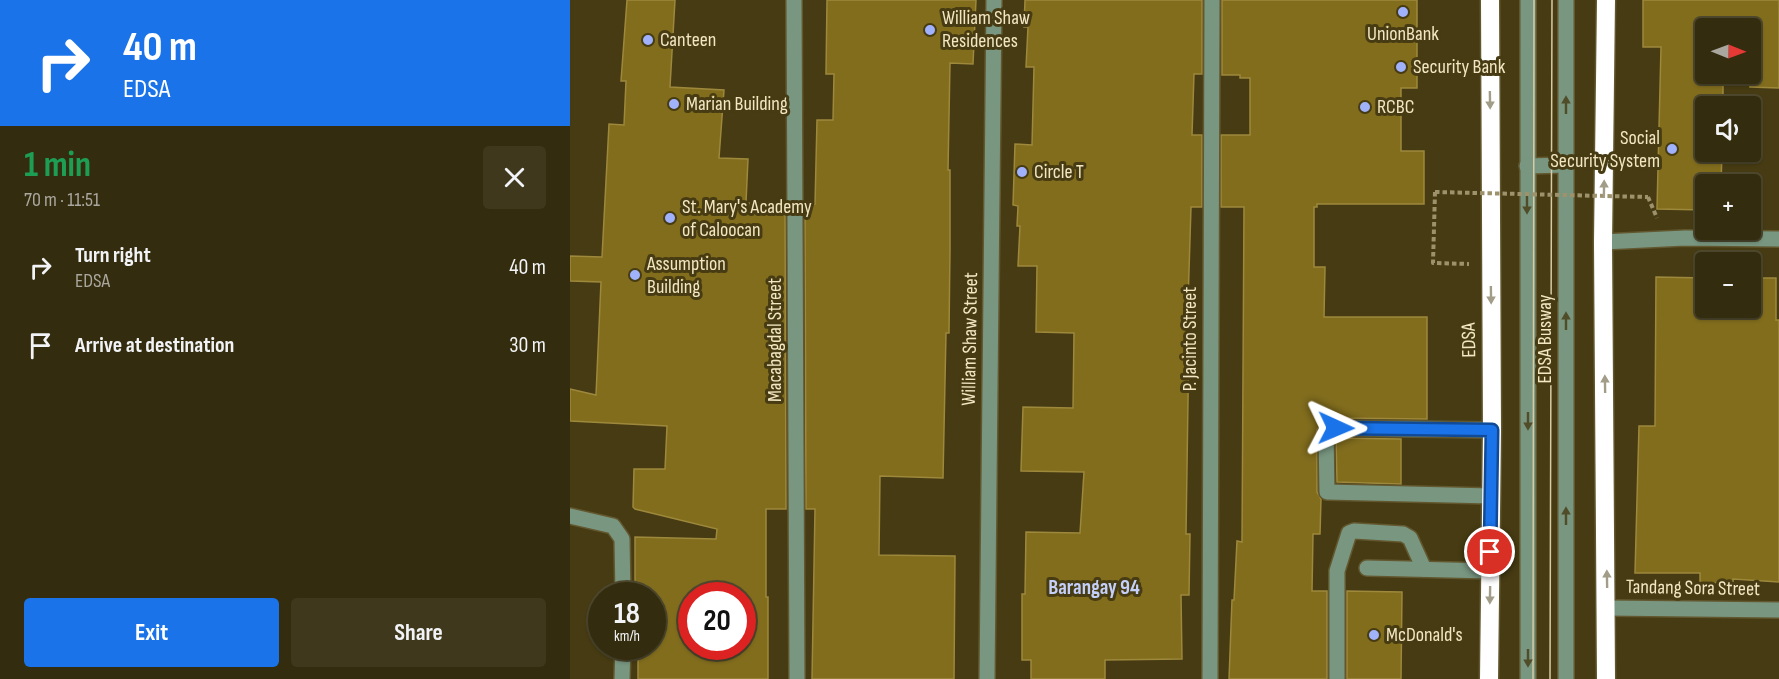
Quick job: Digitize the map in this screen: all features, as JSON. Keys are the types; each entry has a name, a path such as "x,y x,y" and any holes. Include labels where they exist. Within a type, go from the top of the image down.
{"highway":[{"name":"EDSA","path":"1489,679 1492,430 1490,0"},
{"path":"1606,0 1603,242 1606,679"}],"street":[{"name":"Macabagdal Street","path":"794,0 797,679"},
{"name":"William Shaw Street","path":"987,679 994,0"},
{"name":"P. Jacinto Street","path":"1210,679 1212,0"},
{"name":"EDSA Busway","path":"1528,0 1528,679"},
{"name":"EDSA Busway","path":"1566,0 1566,679"},
{"path":"1527,166 1566,165"},
{"path":"1603,242 1685,238 1779,239"},
{"path":"1491,496 1327,492 1326,433 1332,428 1492,430"},
{"path":"570,516 613,526 622,540 623,582"},
{"path":"1337,679 1337,571 1350,533 1354,531 1403,534 1410,538 1424,569"},
{"path":"1367,568 1490,571"},
{"name":"Tandang Sora Street","path":"1607,608 1779,610"},
{"path":"622,660 622,679"}],"path":[{"path":"1491,265 1433,263 1435,192 1648,197 1656,218 1666,218"}],"building":[{"name":"St. Mary's Academy of Caloocan","path":"627,0 675,0 670,87 724,90 719,158 748,159 746,203 785,204 786,509 766,509 768,679 638,679 638,660 666,660 666,582 635,582 635,537 716,539 717,529 633,507 634,469 665,469 667,426 570,421 570,389 596,395 601,282 570,281 570,256 602,257 609,124 624,125 626,81 621,81"},
{"path":"827,0 976,0 973,64 950,63 949,333 946,333 943,478 880,476 879,555 955,556 954,679 812,679 815,509 806,509 805,204 815,204 817,120 833,120 834,74 826,74"},
{"path":"1025,0 1202,0 1202,74 1194,74 1192,135 1202,135 1202,207 1191,207 1187,335 1189,335 1186,534 1190,534 1189,595 1181,595 1182,659 1105,660 1105,679 1031,679 1031,660 1022,660 1022,594 1025,594 1026,532 1080,533 1084,472 1021,471 1023,407 1073,408 1074,333 1036,332 1037,266 1018,266 1020,226 1017,226 1018,206 1013,205 1015,144 1032,145 1034,67 1026,67 1028,27 1024,27"},
{"path":"1222,0 1417,0 1417,88 1401,88 1401,151 1424,151 1424,204 1317,204 1317,207 1314,207 1314,267 1325,267 1324,317 1427,317 1427,419 1332,418 1317,429 1317,492 1321,499 1320,534 1313,534 1312,591 1327,591 1327,679 1229,679 1237,541 1242,542 1244,207 1221,207 1221,135 1250,135 1250,78 1240,78 1240,75 1222,75"},
{"path":"1643,0 1779,0 1779,88 1750,87 1750,84 1761,84 1761,18 1695,18 1695,84 1723,84 1723,96 1695,96 1695,162 1722,162 1721,174 1695,174 1695,210 1657,209 1661,47 1643,47"},
{"path":"1656,277 1695,278 1695,318 1761,318 1761,278 1776,278 1776,320 1779,320 1779,582 1733,579 1733,583 1700,583 1700,573 1635,573 1639,426 1655,426"},
{"path":"1336,438 1401,439 1401,484 1337,482"},
{"name":"McDonald's","path":"1347,591 1402,592 1401,679 1347,679"}],"tram line":[{"path":"1533,679 1534,0"},
{"path":"1550,679 1552,0"}],"place":[{"name":"UnionBank","path":"1403,12"},
{"name":"William Shaw Residences","path":"930,30"},
{"name":"Canteen","path":"648,40"},
{"name":"Security Bank","path":"1401,67"},
{"name":"Marian Building","path":"674,104"},
{"name":"RCBC","path":"1365,107"},
{"name":"Social Security System","path":"1672,149"},
{"name":"Circle T","path":"1022,172"},
{"name":"St. Mary's Academy of Caloocan","path":"670,218"},
{"name":"Assumption Building","path":"635,275"},
{"name":"McDonald's","path":"1374,635"}],"district":[{"name":"Barangay 94","path":"1094,587"}],"route":[{"path":"1336,428 1492,430 1490,552"}]}
